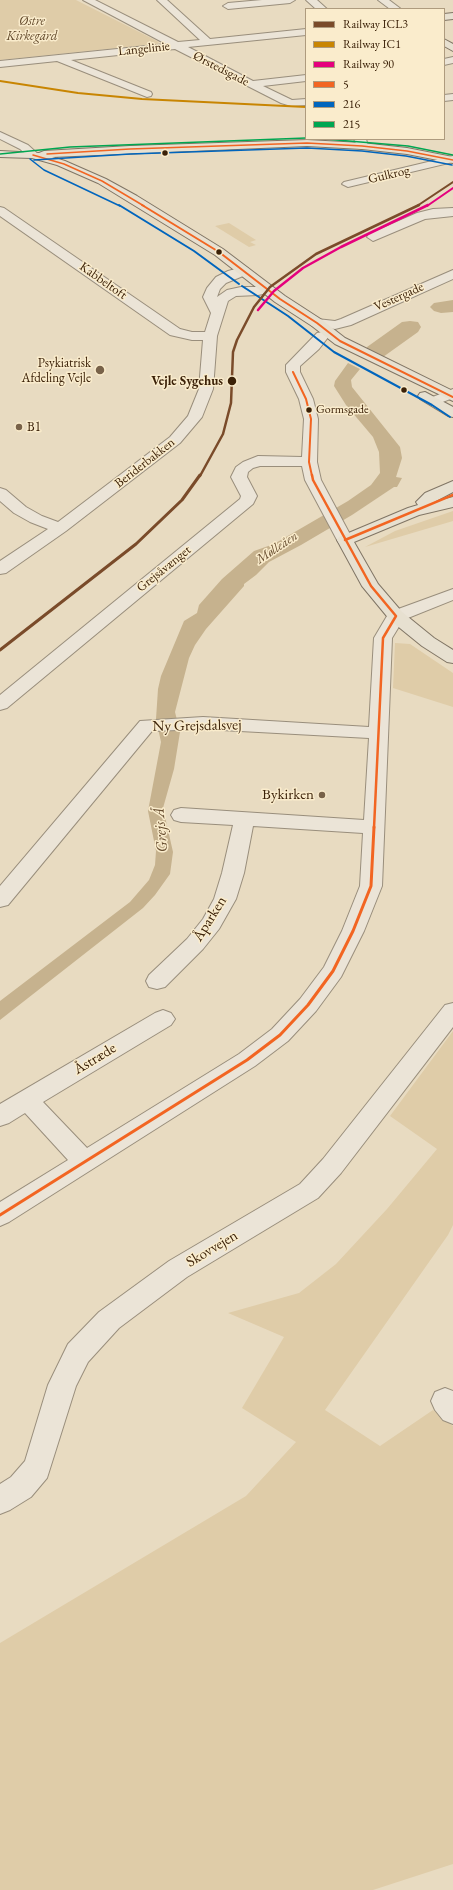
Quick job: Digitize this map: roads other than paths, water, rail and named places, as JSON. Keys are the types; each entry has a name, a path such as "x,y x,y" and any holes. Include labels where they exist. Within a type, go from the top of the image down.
{"main road":[{"path":"0,159 77,151 361,142 453,160"},
{"path":"0,154 33,155 61,163 102,181 199,240 238,272 258,291 319,330 452,395"},
{"path":"33,155 47,166 120,201 238,272 280,299 319,330 337,348 435,401 453,413"},
{"path":"0,163 32,167 81,183"},
{"path":"414,510 431,496 453,486"},
{"path":"453,496 342,535 371,586 396,616 428,642 453,658"},
{"path":"414,510 453,502"}],"street":[{"name":"Ørstedsgade","path":"88,0 175,46 291,103 305,108"},
{"path":"162,0 208,42"},
{"path":"228,6 290,0"},
{"path":"311,0 321,8"},
{"path":"383,0 395,8"},
{"name":"Langelinie","path":"0,64 290,35 305,32"},
{"path":"57,58 147,94"},
{"path":"252,84 305,78"},
{"path":"0,135 24,147 33,155"},
{"name":"Gulkrog","path":"348,184 453,160"},
{"name":"Kabbeltoft","path":"0,211 175,332 192,336 210,336"},
{"path":"373,237 421,216 433,213 453,212"},
{"path":"217,312 210,298 212,292 218,283 238,272"},
{"name":"Vestergade","path":"319,330 346,322 453,274"},
{"name":"Beriderbakken","path":"0,569 60,528 175,440 188,426 195,417 206,389 210,336 222,299 232,293 241,291 258,291"},
{"path":"337,338 337,331 346,322"},
{"path":"319,330 314,346 293,364 293,372 306,400 311,419 312,436 309,462 313,480 342,535"},
{"path":"435,401 452,395"},
{"name":"Grejsåvænget","path":"0,704 247,501 249,496 239,477 241,470 244,467 258,461 309,462"},
{"path":"0,493 20,510 36,519 60,528"},
{"path":"0,1215 247,1060 280,1035 308,1004 333,971 353,931 371,886 384,638 396,616 453,594"},
{"name":"Ny Grejsdalsvej","path":"0,900 143,728 152,724 179,723 379,733"},
{"path":"181,815 374,827"},
{"name":"Åparken","path":"157,981 195,944 211,924 225,899 233,873 244,819"},
{"name":"Skovvejen","path":"0,1500 21,1487 37,1468 62,1386 78,1353 88,1342 109,1320 178,1269 309,1191 332,1166 453,1011"},
{"name":"Åstræde","path":"0,1116 163,1019"},
{"path":"27,1100 85,1162"}],"water":[{"name":"Grejs Å","path":"348,363 360,369 351,380 352,387 400,447 402,458 396,477 402,478 397,487 394,487 352,515 269,562 244,584 244,586 206,629 195,645 189,658 175,712 180,732 174,769 163,808 173,852 170,874 155,895 143,908 0,1020 0,1001 130,902 149,880 155,865 156,851 148,811 161,742 156,719 158,689 161,676 184,621 197,613 199,605 222,579 254,551 274,544 348,501 371,485 380,473 379,452 373,437 346,405 334,386 335,381"}],"waterway":[{"name":"Mølleåen","path":"441,307 453,306"},
{"name":"Mølleåen","path":"375,352 410,327"}],"rail line":[{"name":"IC1","path":"0,81 78,93 142,99 305,107"},
{"name":"ICL3","path":"0,650 136,544 182,500 206,467 223,434 231,403 233,352 237,340 254,307 270,287 316,254 420,205 453,182"},
{"name":"90","path":"258,310 274,291 303,268 341,247 423,209 453,188"}],"place":[{"name":"Psykiatrisk Afdeling Vejle","path":"100,370"},
{"name":"Vejle Sygehus","path":"232,381"},
{"name":"Gormsgade","path":"309,410"},
{"name":"B1","path":"19,427"},
{"name":"Bykirken","path":"322,795"}],"park label":[{"name":"Østre Kirkegård","path":"32,28"}]}
